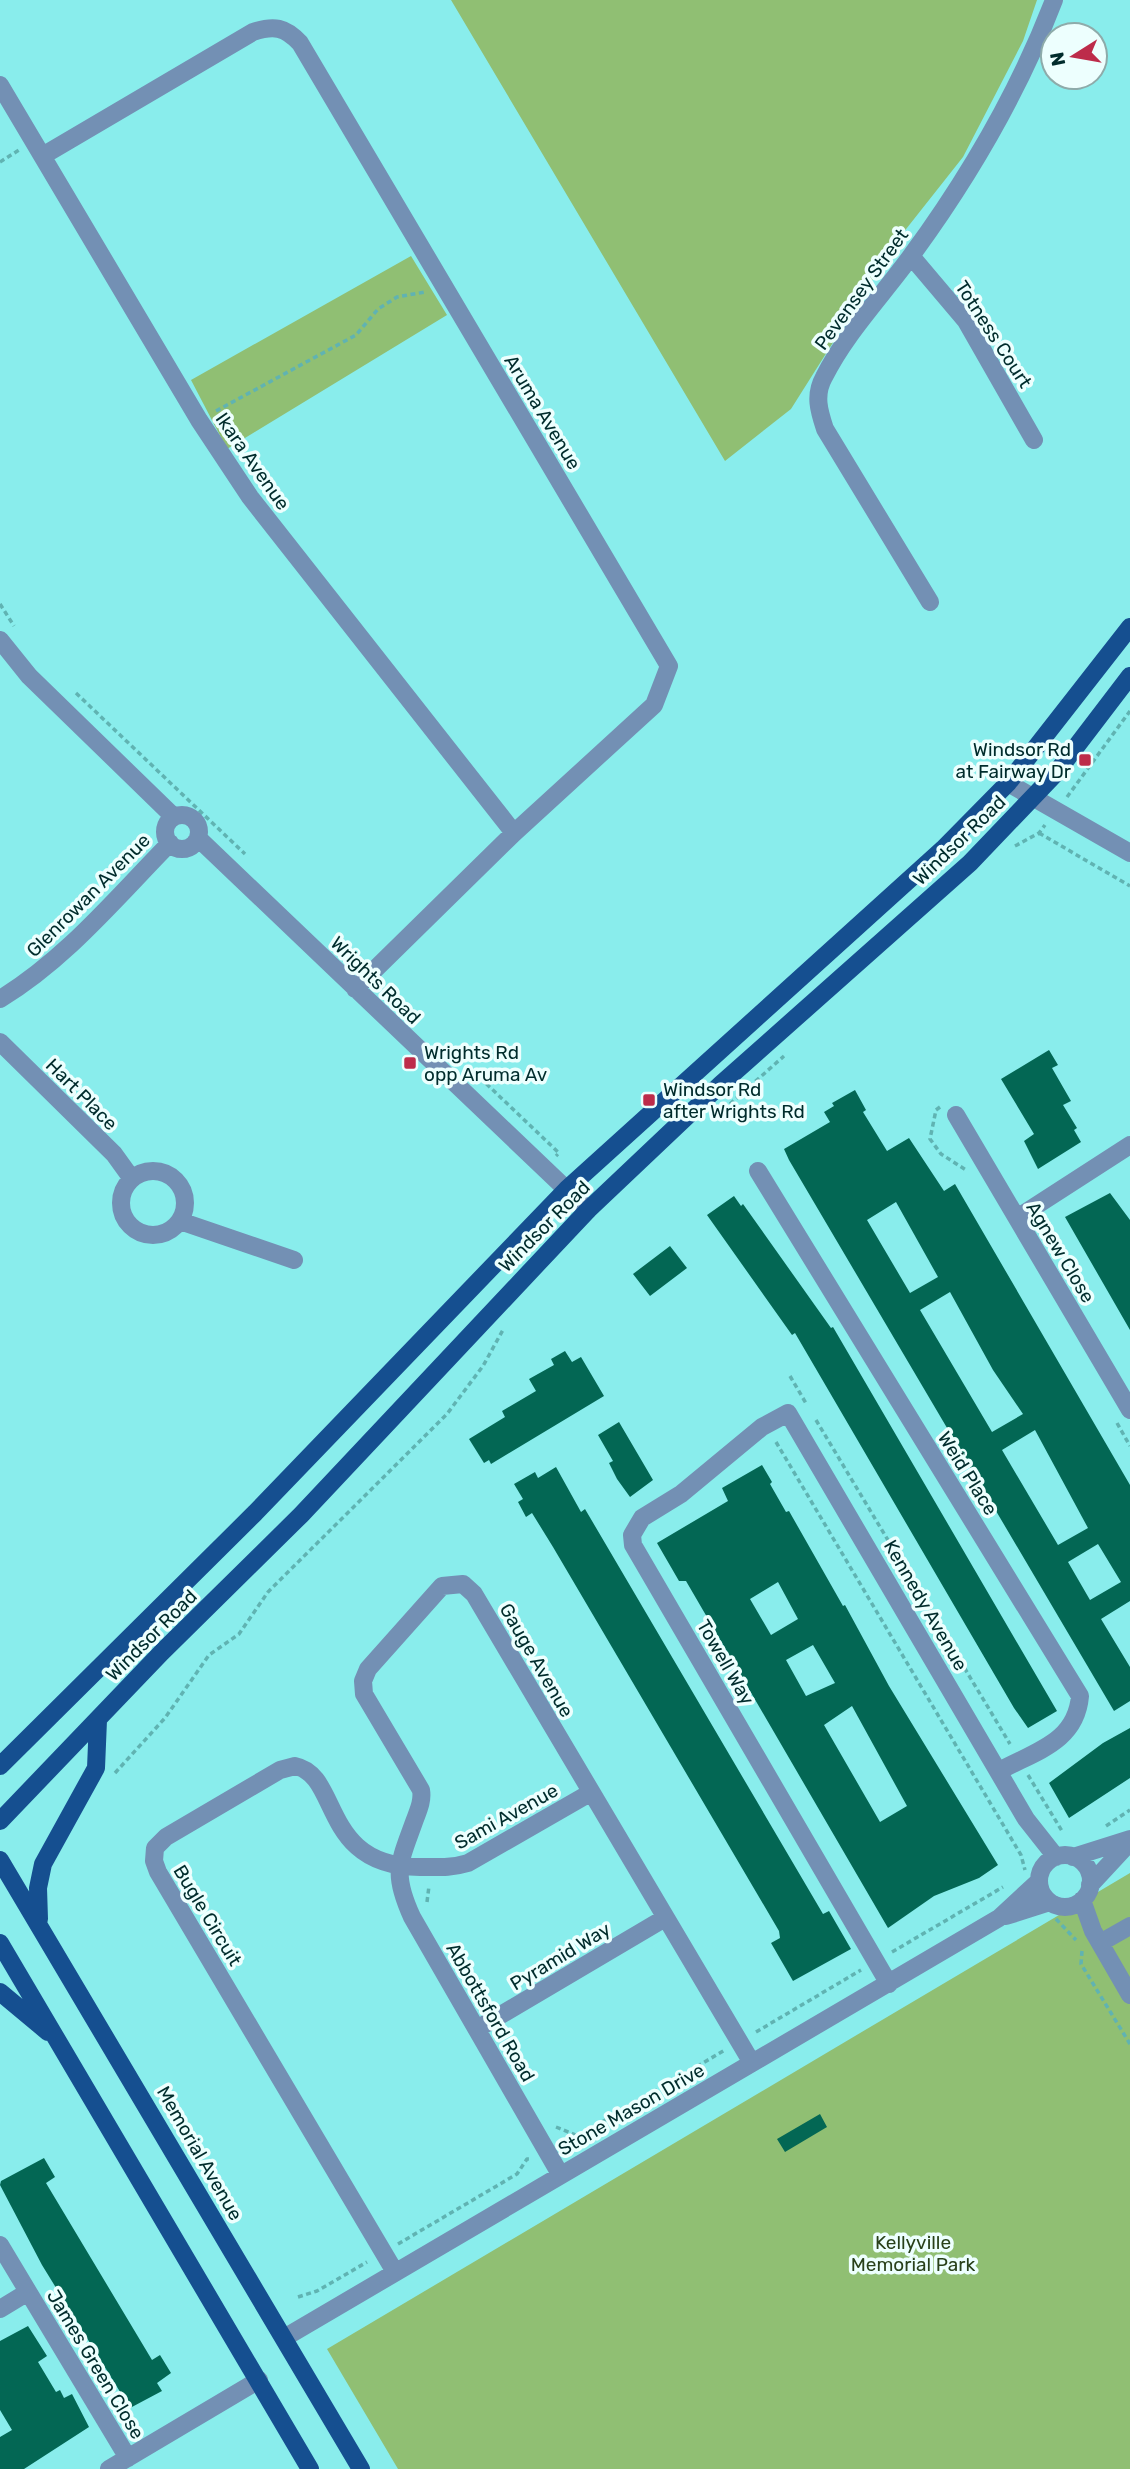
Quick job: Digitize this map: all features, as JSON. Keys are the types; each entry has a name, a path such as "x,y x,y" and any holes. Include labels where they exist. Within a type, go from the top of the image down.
{"main road":[{"name":"Windsor Road","path":"0,1766 255,1513 567,1189 943,849 1008,783 1130,627"},
{"name":"Windsor Road","path":"0,1821 310,1505 588,1210 720,1085 970,863 1056,773 1130,676"},
{"path":"39,1921 38,1888 43,1864 96,1769 98,1720"},
{"name":"Memorial Avenue","path":"0,1860 39,1921 361,2469"},
{"path":"0,1943 310,2469"},
{"path":"0,1992 56,2039"}],"street":[{"name":"Pevensey Street","path":"930,602 825,429 817,406 822,380 858,324 966,179 1036,46 1054,0"},
{"name":"Aruma Avenue","path":"44,155 253,32 268,27 279,27 290,32 300,43 669,666 654,705 514,833 355,989"},
{"name":"Ikara Avenue","path":"0,85 199,420 250,497 514,833"},
{"name":"Totness Court","path":"911,256 966,321 1034,440"},
{"path":"0,640 29,676 174,817"},
{"path":"1008,783 1130,853"},
{"path":"174,817 191,817 199,829 198,838 187,848 178,848 170,843 166,829 174,817"},
{"name":"Wrights Road","path":"198,838 588,1210"},
{"name":"Glenrowan Avenue","path":"0,999 36,976 82,934 170,843"},
{"name":"Hart Place","path":"0,1042 114,1154 132,1178"},
{"name":"Agnew Close","path":"956,1115 1130,1410"},
{"path":"1017,1219 1130,1145"},
{"path":"150,1170 170,1175 178,1182 186,1201 180,1221 174,1228 155,1235 145,1234 128,1224 123,1215 121,1195 132,1178 150,1170"},
{"name":"Weid Place","path":"758,1171 1080,1696 1078,1715 1070,1730 999,1771"},
{"path":"180,1221 294,1260"},
{"name":"Towell Way","path":"788,1413 762,1427 681,1494 642,1518 632,1535 633,1545 889,1983"},
{"name":"Kennedy Avenue","path":"788,1413 1053,1865"},
{"name":"Gauge Avenue","path":"397,1867 421,1803 421,1790 367,1699 363,1681 368,1669 442,1586 463,1584 474,1594 752,2063"},
{"name":"Bugle Circuit","path":"395,2272 158,1872 153,1854 155,1847 166,1837 280,1770 295,1766 311,1775 347,1836 360,1852 397,1867"},
{"name":"Sami Avenue","path":"397,1867 457,1866 479,1859 590,1793"},
{"name":"Stone Mason Drive","path":"284,2338 999,1918 1053,1865 1130,1841"},
{"name":"Stone Mason Drive","path":"1080,1897 1130,1841"},
{"path":"1080,1897 1048,1910 1040,1890 1053,1865 1086,1868 1080,1897 1097,1937 1130,1995"},
{"name":"Abbottsford Road","path":"397,1867 400,1885 412,1917 560,2174"},
{"name":"Stone Mason Drive","path":"999,1918 1048,1910"},
{"name":"Pyramid Way","path":"477,2029 665,1918"},
{"path":"1097,1937 1130,1926"},
{"name":"James Green Close","path":"0,2245 128,2458"},
{"name":"James Green Close","path":"0,2309 29,2292"},
{"path":"109,2469 259,2380"}],"path":[{"path":"199,420 356,335 378,309 397,297 445,288"},
{"path":"0,604 18,633"},
{"path":"67,684 250,859"},
{"path":"1039,833 1130,886"},
{"path":"111,1780 173,1706 209,1655 239,1633 268,1592 447,1414 483,1366 507,1323"},
{"path":"790,1376 1066,1839"},
{"path":"762,1427 778,1445 1021,1855 1025,1870 1020,1877"},
{"path":"1096,1832 1130,1810"},
{"path":"428,1906 428,1892 436,1867"},
{"path":"551,2119 557,2130 567,2136 579,2136 1005,1886"},
{"path":"1048,1910 1082,1950 1082,1964 1086,1972 1130,2044"},
{"path":"1075,1941 1097,1937"},
{"path":"298,2297 317,2291 516,2174 527,2159 531,2159"}],"green space":[{"path":"451,0 1037,0 1023,41 963,157 899,238 791,409 725,461"},
{"path":"411,256 447,315 227,449 191,380"},
{"name":"Kellyville Memorial Park","path":"1130,1873 1130,2469 398,2469 327,2349"}],"building":[{"path":"1049,1050 1058,1065 1052,1068 1071,1101 1063,1105 1077,1128 1074,1130 1081,1142 1038,1169 1024,1141 1034,1134 1001,1079"},
{"path":"855,1090 866,1110 863,1112 887,1151 909,1138 944,1191 955,1184 1130,1485 1130,1601 1101,1619 1130,1667 1130,1701 1114,1711 789,1160 784,1149 830,1122 824,1112 834,1106 832,1103","holes":["896,1202 938,1277 910,1293 867,1220","950,1292 993,1370 1023,1414 992,1432 920,1310","1035,1430 1088,1528 1058,1545 1002,1450","1098,1544 1121,1582 1090,1600 1068,1562"]},
{"path":"1110,1193 1130,1220 1130,1330 1065,1217"},
{"path":"734,1196 741,1206 743,1204 831,1328 833,1327 1057,1711 1028,1728 1014,1708 795,1333 792,1335 707,1215"},
{"path":"670,1246 687,1268 650,1296 633,1274"},
{"path":"565,1351 572,1362 581,1357 604,1396 491,1464 489,1460 484,1463 469,1439 505,1417 502,1411 536,1391 529,1379 554,1365 551,1359"},
{"path":"619,1422 653,1480 630,1497 617,1479 609,1463 613,1461 598,1435"},
{"path":"762,1465 786,1512 789,1511 889,1686 998,1865 979,1878 934,1896 888,1928 686,1581 679,1581 657,1543 728,1501 722,1488","holes":["778,1582 798,1619 771,1635 750,1599","813,1645 835,1683 806,1696 786,1660","852,1706 907,1806 880,1822 824,1725"]},
{"path":"556,1467 581,1512 585,1509 823,1914 829,1911 851,1949 793,1981 771,1943 780,1938 779,1931 553,1547 532,1513 526,1517 518,1502 523,1499 514,1484 535,1472 538,1478"},
{"path":"1130,1728 1130,1778 1069,1818 1049,1783 1103,1743"},
{"path":"820,2114 827,2127 785,2152 777,2139"},
{"path":"44,2158 55,2177 46,2183 152,2360 160,2355 171,2373 157,2383 162,2391 130,2408 42,2265 0,2185 1,2181"},
{"path":"28,2326 47,2356 38,2362 56,2392 60,2390 64,2398 72,2394 89,2427 24,2469 0,2469 0,2437 12,2430 0,2410 0,2341"}],"place":[{"name":"Windsor Rd at Fairway Dr","path":"1085,760"},
{"name":"Wrights Rd opp Aruma Av","path":"410,1063"},
{"name":"Windsor Rd after Wrights Rd","path":"649,1100"}]}
